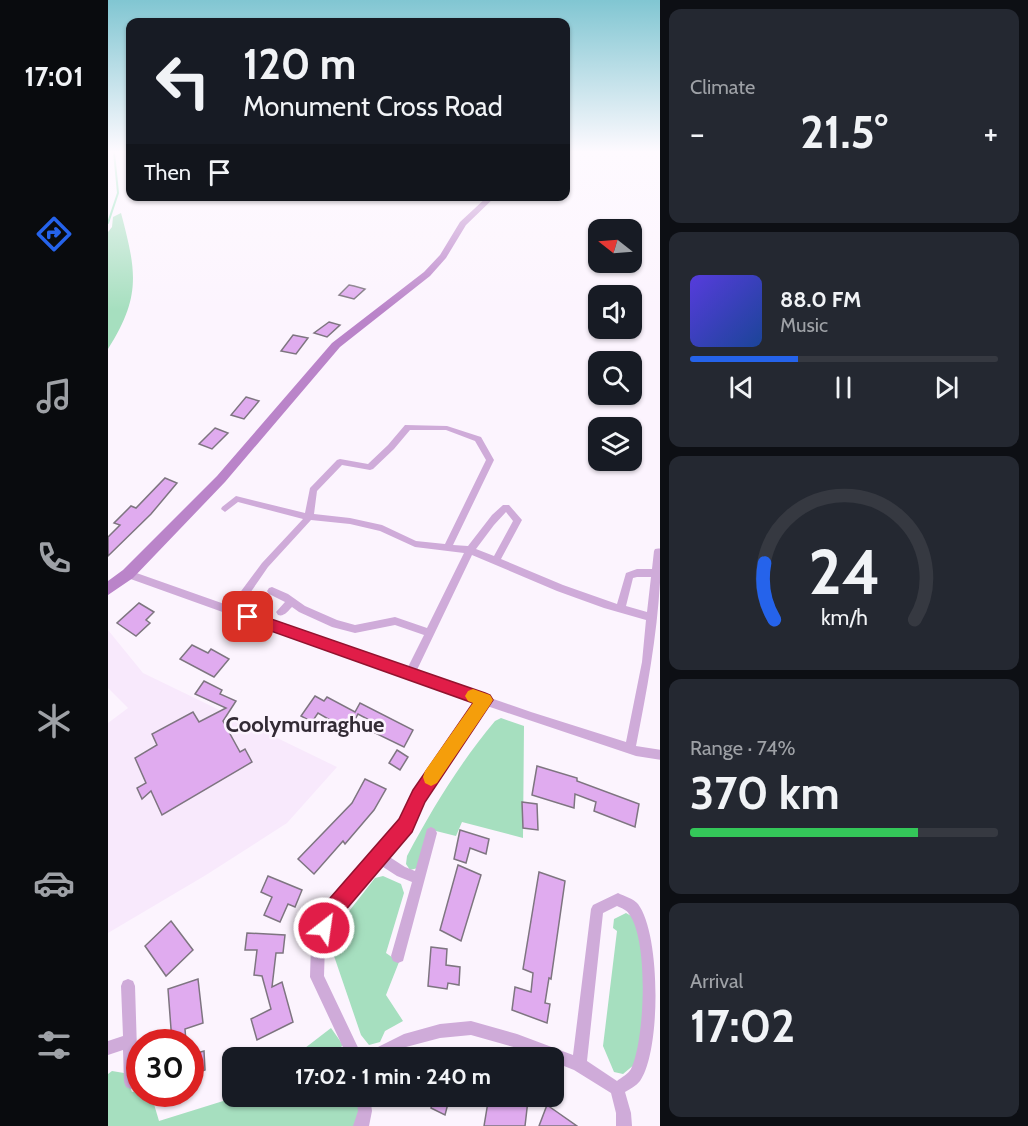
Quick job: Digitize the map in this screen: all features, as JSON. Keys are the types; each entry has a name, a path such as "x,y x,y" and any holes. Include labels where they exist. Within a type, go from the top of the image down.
{"street":[{"path":"108,589 128,574 221,479 322,360 358,326 427,274 443,256 463,224 484,205"},
{"path":"232,611 265,566 309,517 313,490 340,462 370,467 408,427 447,428 478,439 490,460 448,546"},
{"path":"225,509 236,499 309,517 382,528 415,544 470,550 560,588 651,616"},
{"path":"410,674 470,550 481,538 491,518 506,507 518,520 496,560"},
{"path":"630,749 641,704 658,551"},
{"path":"621,608 629,576 637,573 656,573"},
{"path":"128,574 485,700 630,749 660,755"},
{"path":"272,591 318,617 355,629 395,621 429,633"},
{"path":"281,612 291,602"},
{"path":"351,1047 317,977 318,944 331,912 406,826 419,796 485,700"},
{"path":"398,956 431,833"},
{"path":"379,857 401,872 419,879"},
{"path":"579,1065 597,909 620,898 630,900 638,905 650,933 654,958 655,990 651,1029 645,1053 635,1078 617,1089"},
{"path":"128,986 130,1029"},
{"path":"392,1047 404,1041 440,1031 471,1028 532,1047"},
{"path":"108,1048 126,1041"},
{"path":"564,1059 579,1065 617,1089 625,1119 624,1126"},
{"path":"361,1126 364,1107"}],"shaded area":[{"path":"108,630 143,673 337,767 287,823 206,875 108,933 108,723 128,708 108,688"}],"green space":[{"path":"121,213 130,251 133,282 126,313 108,349 108,232 112,227 113,217"},
{"path":"501,718 524,726 523,838 462,822 456,836 432,830 418,868 410,870 406,864 407,856 437,803 482,737 495,721"},
{"path":"383,876 401,884 404,893 386,953 399,962 386,995 403,1021 385,1031 380,1042 369,1045 361,1035 334,956 339,924 375,878"},
{"path":"626,913 640,921 648,1017 635,1064 623,1074 614,1072 603,1046 617,931 613,928 614,919"},
{"path":"331,1028 343,1045 341,1047 306,1047"},
{"path":"112,1071 124,1073 126,1107 155,1107 159,1121 222,1101 222,1107 359,1107 358,1126 108,1126 108,1074"}],"building":[{"path":"349,285 365,289 354,299 339,295"},
{"path":"329,322 340,325 327,337 314,333"},
{"path":"293,335 308,338 296,354 281,351"},
{"path":"246,397 259,401 244,419 231,415"},
{"path":"215,428 228,433 212,449 199,444"},
{"path":"165,478 177,483 151,514 108,556 108,537 120,525 114,523 131,506 136,508"},
{"path":"139,603 154,612 146,620 150,623 136,636 117,623"},
{"path":"192,645 208,653 211,649 229,659 214,677 180,659"},
{"path":"204,681 222,690 220,694 236,701 223,721 240,752 245,749 252,762 162,815 151,791 142,799 137,788 146,783 135,758 157,745 152,734 193,712 199,722 226,708 195,694"},
{"path":"315,696 324,701 327,697 355,712 360,703 413,730 404,747 373,732 377,724 358,714 349,731 318,713 312,722 301,716"},
{"path":"397,750 408,757 400,770 389,763"},
{"path":"537,766 577,778 577,781 639,804 635,827 594,811 596,802 575,794 574,808 532,795"},
{"path":"365,779 386,789 374,810 345,844 343,841 314,874 298,859 352,803"},
{"path":"522,802 537,804 538,830 523,828"},
{"path":"460,830 489,839 486,854 470,848 466,863 454,859"},
{"path":"458,865 481,875 461,941 440,930"},
{"path":"539,872 565,881 551,979 549,978 545,1003 550,1004 547,1023 512,1010 515,987 531,992 533,973 523,969"},
{"path":"268,876 302,890 295,907 288,904 280,922 264,915 272,897 261,892"},
{"path":"171,921 193,950 166,976 145,946"},
{"path":"247,933 285,935 283,953 276,953 272,987 282,982 293,1022 257,1040 251,1019 271,1009 262,976 254,975 257,950 245,950"},
{"path":"431,947 447,949 446,965 460,967 459,985 448,983 447,989 428,986"},
{"path":"198,979 203,1023 185,1029 171,1029 168,989"},
{"path":"431,1107 447,1107 445,1115"},
{"path":"487,1107 527,1107 525,1126 484,1126"},
{"path":"546,1107 550,1107 577,1126 539,1126"}],"waterway":[{"path":"108,223 114,205"}],"slow traffic":[{"path":"431,777 485,700 473,696"}],"district":[{"name":"Coolymurraghue","path":"305,724"}],"route":[{"path":"248,617 485,700 419,796 406,826 331,912 324,928"}]}
